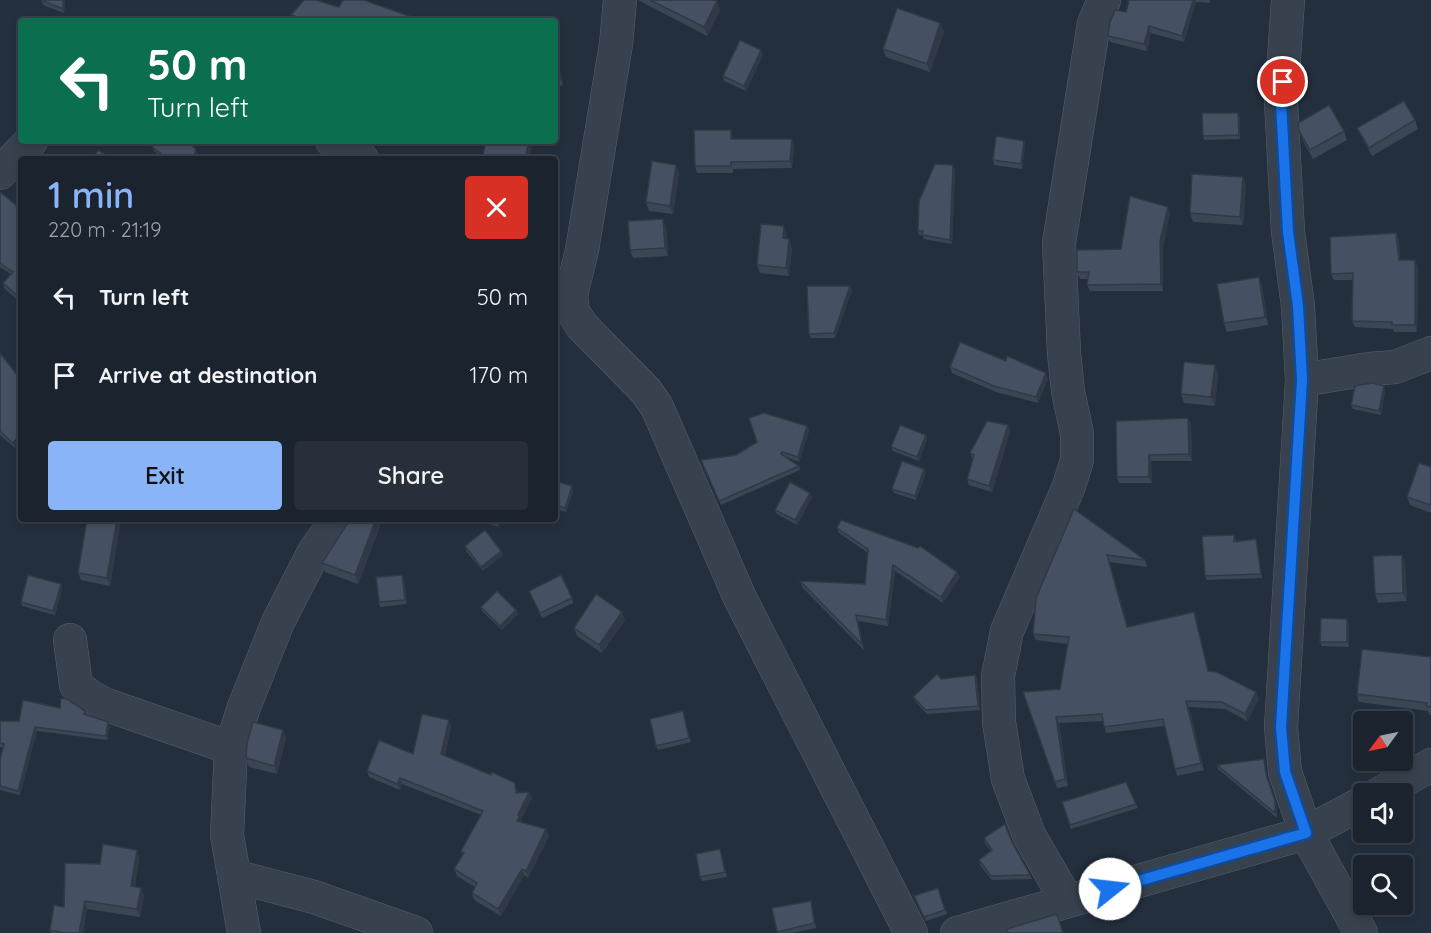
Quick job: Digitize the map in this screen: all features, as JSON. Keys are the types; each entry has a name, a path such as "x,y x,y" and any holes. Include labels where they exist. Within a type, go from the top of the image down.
{"street":[{"path":"620,0 616,44 568,245 573,312 582,326 646,391 657,407 740,598 911,933"},
{"path":"1067,901 1029,836 1008,779 999,722 998,676 1007,631 1069,486 1077,460 1077,434 1068,391 1064,353 1059,243 1094,23 1104,0"},
{"path":"1288,0 1281,102 1288,232 1298,306 1302,380 1281,727 1285,772 1306,833 1361,933"},
{"path":"0,173 28,144"},
{"path":"337,144 357,156"},
{"path":"1302,380 1395,367 1431,353"},
{"path":"244,933 227,835 231,748 244,706 278,622 314,552 335,522"},
{"path":"70,640 76,685 88,695 104,704 231,748"},
{"path":"1399,783 1431,765"},
{"path":"957,933 1306,833 1353,808"},
{"path":"234,876 314,897 416,933"}],"building":[{"path":"41,0 63,0 63,9"},
{"path":"304,0 316,0 339,7 343,0 364,0 415,18 300,18 291,15"},
{"path":"650,0 714,0 717,1 704,27"},
{"path":"1129,0 1193,0 1182,36 1149,26 1144,44 1108,36 1115,10 1126,12"},
{"path":"897,8 940,23 927,64 883,49"},
{"path":"740,40 761,50 744,86 723,76"},
{"path":"558,63 561,79 558,80"},
{"path":"1404,101 1415,120 1369,148 1357,128"},
{"path":"1329,105 1344,131 1310,150 1299,131 1298,123"},
{"path":"1202,113 1238,113 1239,135 1203,136"},
{"path":"694,130 731,130 731,139 792,139 790,161 731,162 731,166 695,166"},
{"path":"996,136 1024,141 1021,164 993,160"},
{"path":"154,144 190,144 196,149 195,156 164,156 152,147"},
{"path":"485,144 528,144 526,156 483,156"},
{"path":"98,150 108,156 95,156"},
{"path":"652,161 676,165 670,206 646,202"},
{"path":"935,164 953,165 950,240 922,235 923,231 918,231 919,201"},
{"path":"1192,174 1243,177 1240,217 1190,213"},
{"path":"0,192 18,206 18,296 3,283 13,272 0,263"},
{"path":"1130,196 1168,207 1160,241 1161,284 1087,285 1089,272 1077,272 1077,250 1121,249"},
{"path":"663,219 665,248 630,250 628,221"},
{"path":"761,224 784,226 783,238 789,239 786,268 757,265"},
{"path":"1396,233 1399,260 1415,260 1415,325 1352,321 1353,273 1331,274 1330,237"},
{"path":"1259,277 1265,317 1224,323 1217,284"},
{"path":"807,286 850,286 834,333 809,334"},
{"path":"960,342 1006,361 1007,356 1046,373 1036,397 994,386 950,367"},
{"path":"0,353 18,376 18,440 16,439 13,443 0,431"},
{"path":"1184,362 1215,365 1211,397 1181,394"},
{"path":"1372,383 1384,386 1379,411 1351,405 1355,386"},
{"path":"764,413 807,426 798,457 782,452 781,454 799,466 719,501 701,460 736,455 757,442 749,418"},
{"path":"1188,418 1189,454 1149,455 1149,477 1117,477 1116,421"},
{"path":"987,421 1008,425 989,486 967,479 974,455 970,453"},
{"path":"900,425 926,435 917,457 891,447"},
{"path":"902,461 924,469 915,496 892,489"},
{"path":"1419,463 1431,467 1431,505 1407,497"},
{"path":"558,482 572,486 565,508 558,506"},
{"path":"790,482 810,493 795,520 775,510"},
{"path":"1074,509 1145,560 1107,555 1127,627 1194,612 1208,671 1217,672 1256,692 1245,714 1222,702 1186,701 1201,763 1175,769 1163,719 1104,727 1102,714 1056,717 1065,779 1055,782 1023,692 1060,689 1069,637 1033,634 1036,598"},
{"path":"841,520 918,548 920,546 957,572 941,597 893,565 886,620 856,615 862,644 800,581 865,584 868,549 837,528"},
{"path":"86,522 116,522 107,578 78,573"},
{"path":"348,522 375,522 355,575 322,563"},
{"path":"485,530 501,551 481,567 465,546"},
{"path":"1234,535 1234,542 1256,539 1261,574 1205,576 1202,536"},
{"path":"1402,555 1403,593 1375,594 1373,556"},
{"path":"28,575 61,584 53,611 21,602"},
{"path":"402,575 405,600 379,602 376,577"},
{"path":"561,575 572,598 540,613 529,591"},
{"path":"497,591 516,610 500,626 481,607"},
{"path":"596,594 622,612 599,645 574,628"},
{"path":"1321,618 1347,619 1347,642 1320,642"},
{"path":"1362,649 1431,657 1431,707 1426,706 1427,703 1357,694"},
{"path":"937,674 941,679 975,675 978,706 926,710 913,697"},
{"path":"61,698 67,699 85,711 84,714 108,722 106,736 35,727 18,791 0,786 0,759 4,744 0,743 0,721 19,721 23,700 60,708"},
{"path":"683,711 689,738 656,746 650,719"},
{"path":"422,714 449,720 441,754 491,775 492,772 515,783 516,793 529,792 517,821 546,829 526,871 522,869 498,909 472,893 477,883 454,869 483,811 400,778 397,784 367,771 379,740 413,754"},
{"path":"253,722 283,730 274,766 246,758 247,743"},
{"path":"1264,759 1266,774 1275,801 1275,813 1217,765"},
{"path":"1126,782 1136,804 1070,825 1062,802"},
{"path":"1005,824 1030,875 991,876 979,860 992,850 984,838"},
{"path":"103,844 137,850 131,886 141,888 137,909 85,901 79,933 50,930 54,905 64,907 65,863 100,864"},
{"path":"720,849 725,872 700,877 696,854"},
{"path":"938,888 945,910 924,917 914,896"},
{"path":"811,901 814,923 777,932 772,908"},
{"path":"1057,914 1063,933 1008,933 1007,929"}],"route":[{"path":"1110,889 1306,833 1285,772 1281,727 1282,679 1302,380 1298,306 1288,232 1281,102 1283,82"}]}
